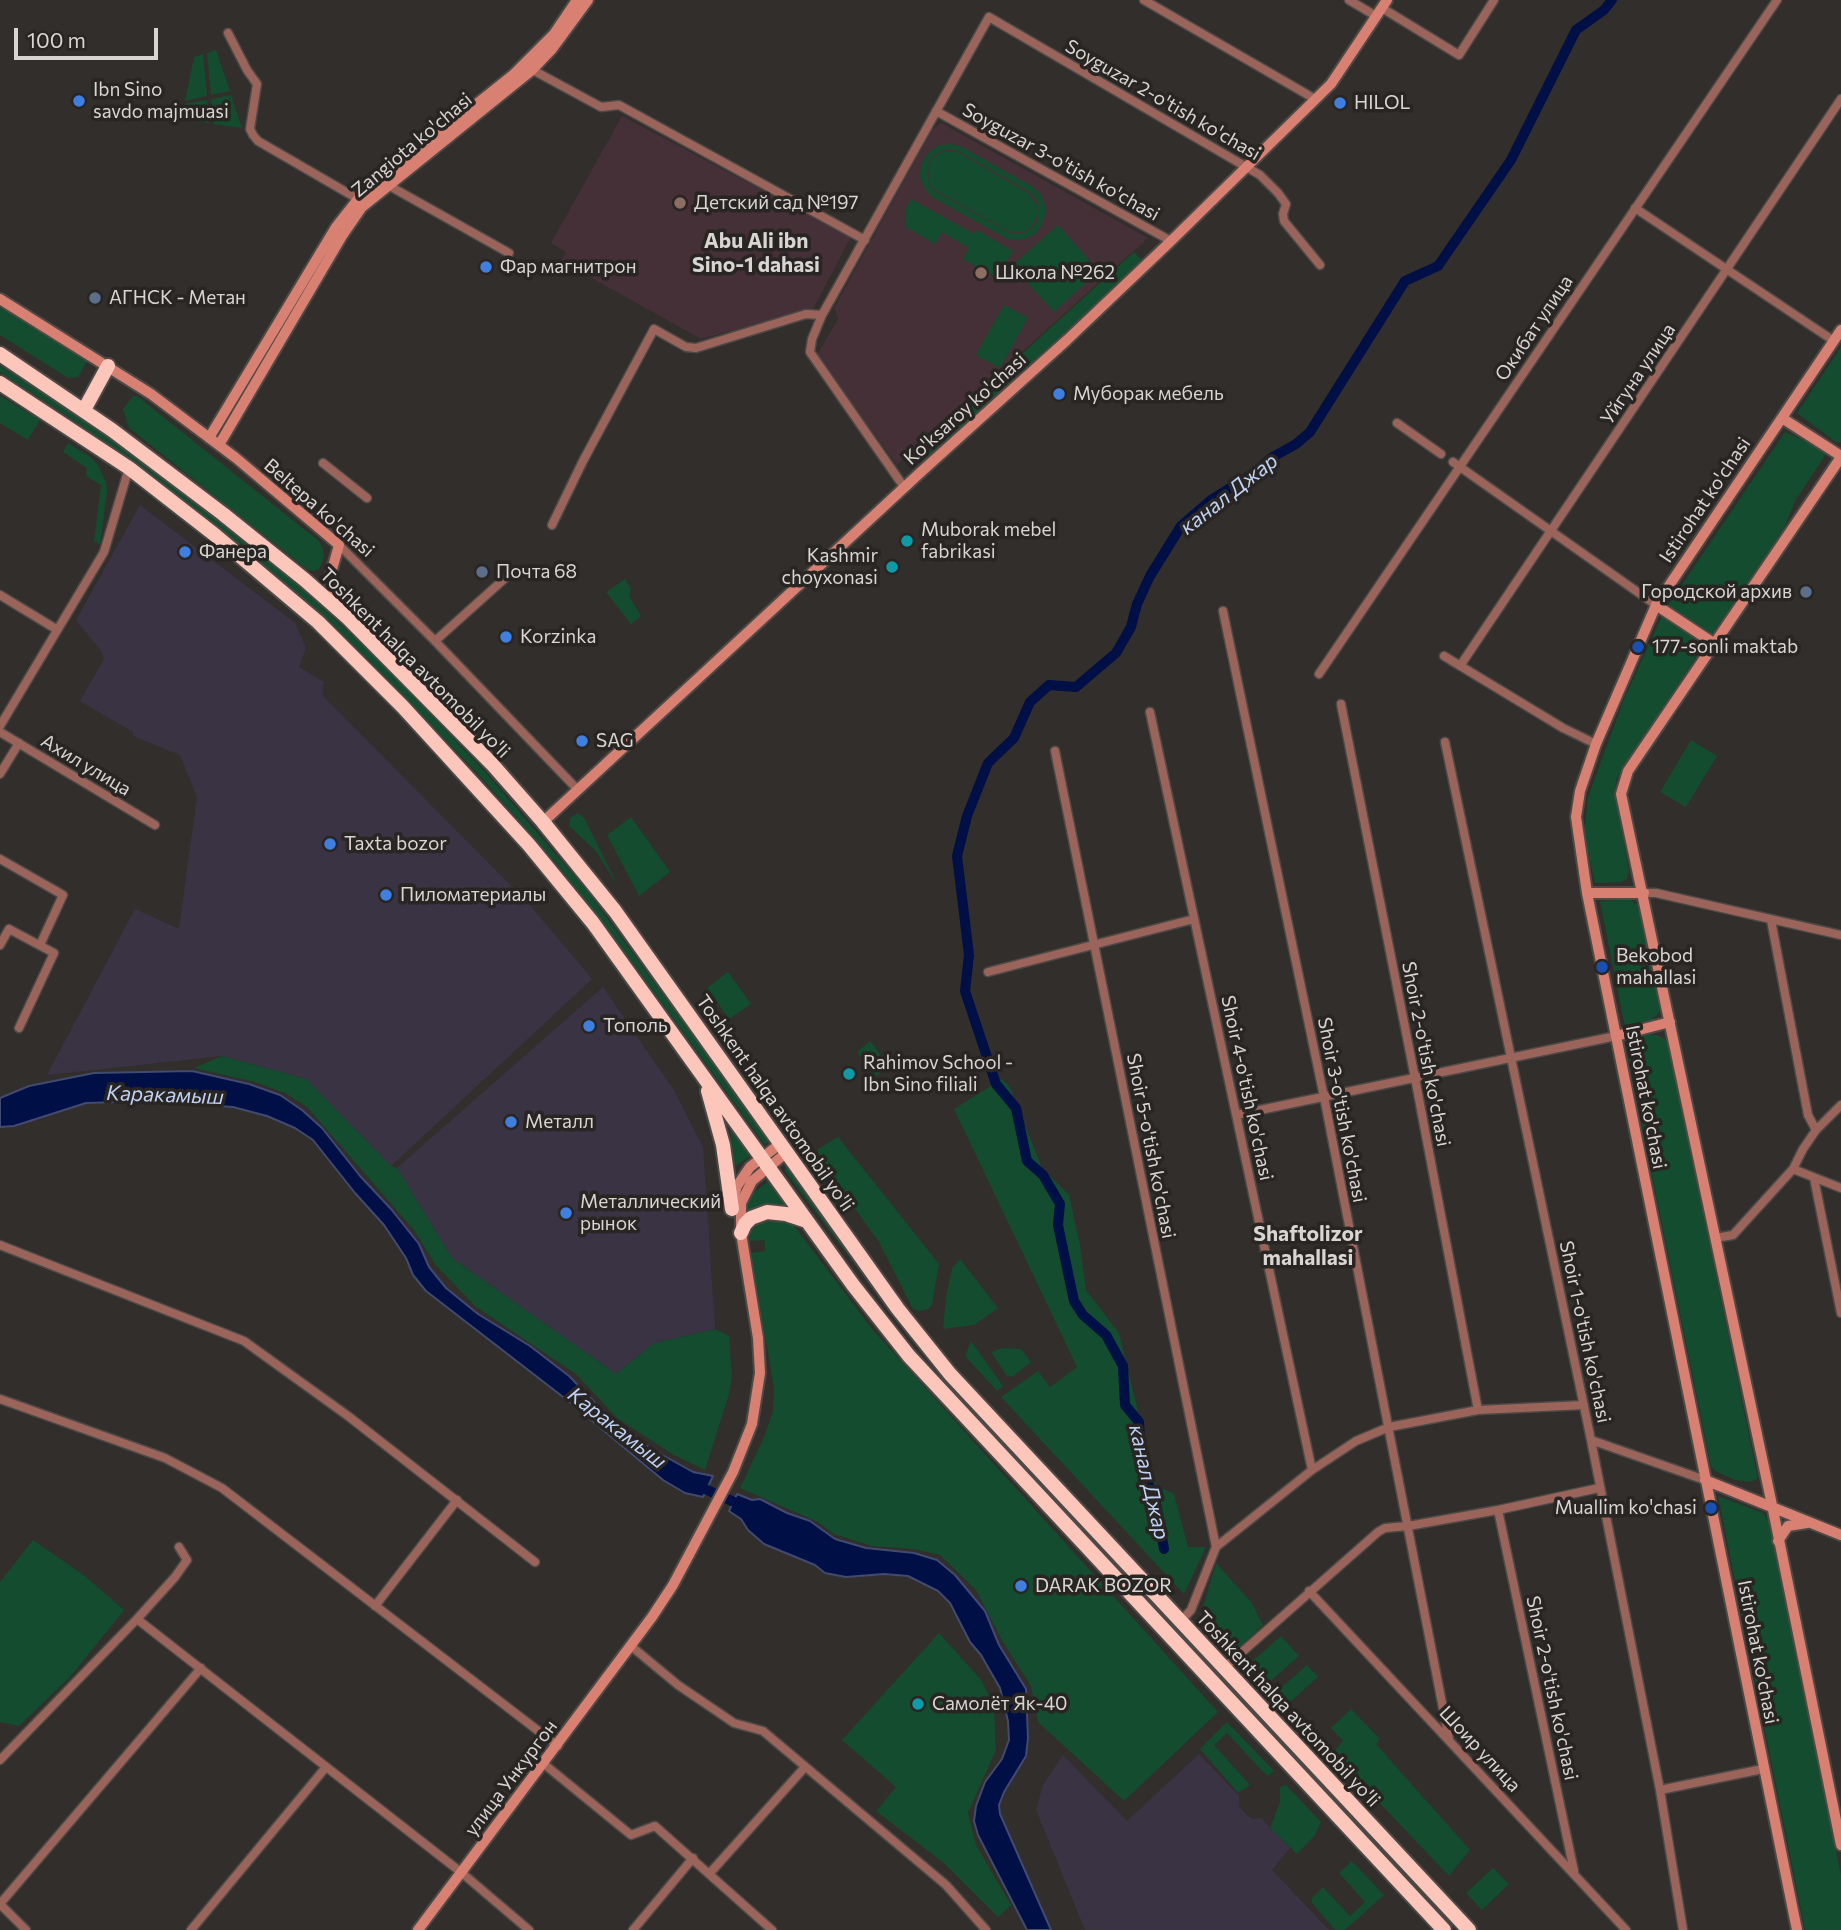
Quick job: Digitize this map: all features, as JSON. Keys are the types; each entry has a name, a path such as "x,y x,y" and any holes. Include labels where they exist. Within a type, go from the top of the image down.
{"highway":[{"name":"Toshkent halqa avtomobil yo'li","path":"0,354 84,410 223,513 348,618 437,707 543,822 633,934 898,1309 950,1374 1469,1930"},
{"path":"84,410 108,366"},
{"name":"Toshkent halqa avtomobil yo'li","path":"0,383 129,468 215,535 300,606 412,716 529,845 593,923 881,1323 937,1389 1444,1930"},
{"path":"703,1077 723,1145 732,1209"},
{"path":"741,1233 751,1218 767,1212 786,1214 807,1222"},
{"path":"881,1323 898,1309"},
{"path":"1350,1831 1365,1817"}],"main road":[{"name":"Zangiota ko'chasi","path":"528,68 577,0"},
{"name":"Zangiota ko'chasi","path":"214,441 336,227 358,199 384,183 552,49 588,0"},
{"name":"Ko'ksaroy ko'chasi","path":"543,822 1171,241 1331,84 1382,8"},
{"name":"Zangiota ko'chasi","path":"214,441 342,236 362,207 384,183"},
{"name":"Beltepa ko'chasi","path":"0,299 151,394 214,441 339,544"},
{"name":"Istirohat ko'chasi","path":"1797,1930 1587,893 1576,817 1580,791 1596,744 1656,605 1841,330"},
{"path":"1782,418 1841,456"},
{"name":"Istirohat ko'chasi","path":"1841,456 1628,771 1621,794 1644,893 1841,1845"},
{"path":"339,544 329,580 348,618"},
{"path":"305,580 329,580"},
{"path":"1656,605 1714,644"},
{"path":"1587,893 1644,893"},
{"path":"1616,1036 1670,1022"},
{"path":"730,1470 746,1425 753,1376 751,1342 732,1209 737,1186 746,1171 783,1148"},
{"path":"730,1470 752,1424 760,1373 758,1338 740,1211 743,1196 764,1162"},
{"name":"улица Ункургон","path":"418,1930 631,1646 701,1528 730,1470"},
{"path":"1705,1480 1841,1535"},
{"path":"1778,1541 1788,1526 1814,1523"}],"street":[{"path":"1144,0 1315,99"},
{"path":"1349,0 1382,8 1459,55 1494,0"},
{"name":"Окибат улица","path":"1318,674 1456,464 1777,0"},
{"name":"Soyguzar 2-o'tish ko'chasi","path":"936,111 989,17 1260,175 1286,204 1284,221 1320,265"},
{"path":"228,33 257,84 250,129 253,135 258,141 358,199"},
{"path":"528,68 601,107 619,105 864,240"},
{"name":"Уйгуна улица","path":"1460,666 1841,99"},
{"path":"904,487 810,352 812,339 822,315 936,111"},
{"name":"Soyguzar 3-o'tish ko'chasi","path":"936,111 1171,241"},
{"path":"384,183 509,253"},
{"path":"1635,208 1833,341"},
{"path":"552,525 654,329 686,347 696,348 806,314 822,315"},
{"path":"1397,423 1441,454"},
{"path":"323,463 367,498"},
{"path":"1456,464 1656,605"},
{"path":"0,726 104,552 129,468"},
{"name":"Beltepa ko'chasi","path":"339,544 577,789"},
{"path":"435,641 512,572"},
{"path":"0,594 56,629"},
{"name":"Shoir 3-o'tish ko'chasi","path":"1223,611 1324,1097 1449,1739"},
{"path":"1444,656 1563,728 1596,744"},
{"name":"Shoir 2-o'tish ko'chasi","path":"1341,704 1416,1079 1478,1410"},
{"name":"Shoir 4-o'tish ko'chasi","path":"1150,712 1312,1469"},
{"name":"Ахил улица","path":"0,732 155,825"},
{"name":"Shoir 1-o'tish ko'chasi","path":"1445,742 1584,1405 1660,1790 1683,1930"},
{"path":"0,774 19,743"},
{"name":"Shoir 5-o'tish ko'chasi","path":"1055,751 1216,1547"},
{"path":"0,859 63,895 40,945"},
{"path":"1644,893 1656,893 1841,935"},
{"path":"988,972 1195,919"},
{"path":"1771,920 1808,1115 1816,1130"},
{"path":"0,946 9,929 54,953 19,1028"},
{"path":"1236,1115 1616,1036"},
{"path":"1715,1238 1733,1235 1793,1169 1816,1130 1841,1105"},
{"path":"1793,1169 1841,1188"},
{"path":"1814,1178 1841,1313"},
{"path":"0,1245 244,1341 348,1416 535,1562"},
{"path":"0,1399 165,1458 222,1488 558,1746"},
{"path":"1180,1622 1191,1610 1216,1547 1312,1469 1356,1441 1389,1427 1478,1410 1584,1405"},
{"path":"1591,1440 1705,1480"},
{"path":"1224,1668 1378,1532 1599,1488"},
{"path":"375,1606 457,1500"},
{"name":"Shoir 2-o'tish ko'chasi","path":"1498,1510 1575,1874"},
{"path":"0,1760 137,1619 187,1560 179,1547"},
{"name":"Шоир улица","path":"1309,1591 1626,1930"},
{"path":"137,1619 463,1873 529,1930"},
{"path":"631,1646 678,1685 734,1723 763,1731 946,1885 986,1930"},
{"path":"26,1930 0,1904 201,1668"},
{"path":"544,1764 631,1835 655,1826 772,1930"},
{"path":"710,1873 805,1767"},
{"path":"191,1930 326,1768"},
{"path":"1660,1790 1763,1769"},
{"path":"633,1930 693,1857"}],"shaded area":[{"name":"Детский сад №197","path":"622,116 851,237 813,309 701,339 561,261 566,252 551,243"},
{"name":"Школа №262","path":"941,123 1148,238 897,465 817,355 838,319 834,308 932,130"},
{"name":"Taxta bozor","path":"140,505 295,623 306,648 299,667 324,682 322,695 529,904 592,979 391,1166 306,1079 222,1056 47,1075 135,909 179,929 197,797 180,755 133,736 133,732 80,701 104,659 102,652 76,620"},
{"name":"Металлический рынок","path":"603,987 675,1092 703,1147 715,1329 654,1343 616,1374 452,1258 397,1168"},
{"path":"1199,1754 1239,1796 1239,1806 1246,1814 1252,1819 1261,1818 1290,1848 1272,1870 1329,1930 1085,1930 1036,1810 1043,1785 1063,1755 1127,1821"}],"green space":[{"path":"216,50 230,91 211,95 207,53"},
{"path":"203,54 207,96 185,101 194,57"},
{"path":"231,95 242,128 213,124 211,99"},
{"path":"207,100 209,123 181,119 184,104"},
{"path":"939,145 962,147 1033,187 1041,195 1045,205 1045,215 1036,233 1026,239 1008,239 932,197 920,177 921,165 927,154","holes":["951,149 1036,198 1039,206 1037,222 1032,228 1024,233 1010,233 936,192 929,184 927,167 931,158 941,151"]},
{"path":"951,151 1028,193 1038,206 1038,214 1031,227 1024,232 1010,232 937,191 930,184 928,167 932,159 942,152"},
{"path":"911,199 974,234 977,230 1013,251 997,278 963,259 969,248 942,232 935,244 906,227 905,211"},
{"path":"1058,225 1099,271 1054,312 1012,266"},
{"path":"1134,252 1143,261 923,462 914,452"},
{"path":"0,304 85,357 86,363 78,377 68,378 0,335"},
{"path":"1004,305 1028,318 1000,368 976,355"},
{"path":"1841,347 1841,442 1836,442 1797,413"},
{"path":"0,366 73,412 169,481 292,580 379,660 486,773 588,892 770,1141 765,1145 628,956 557,864 479,775 371,662 315,608 256,558 164,485 0,372"},
{"path":"0,396 40,420 28,440 0,423"},
{"path":"133,396 137,396 319,541 324,558 319,569 308,570 129,428 123,409"},
{"path":"1785,432 1826,454 1795,501 1784,528 1712,635 1667,607"},
{"path":"68,443 92,458 106,482 100,545 94,541 101,485 86,476 87,468 63,452"},
{"path":"625,579 631,589 629,596 641,616 631,624 606,592"},
{"path":"1662,616 1705,643 1616,780 1615,795 1629,871 1627,879 1621,882 1595,883 1584,835 1588,797 1624,699"},
{"path":"1691,740 1717,756 1686,807 1660,792"},
{"path":"578,813 584,818 618,886 595,850 569,826 570,818"},
{"path":"631,817 670,872 639,896 607,835"},
{"path":"1631,900 1641,908 1661,1005 1659,1013 1651,1020 1625,1027 1600,901"},
{"path":"728,972 751,1004 729,1019 707,988"},
{"path":"1644,1034 1657,1035 1667,1040 1757,1474 1757,1479 1750,1482 1735,1480 1715,1471 1711,1466 1626,1046 1633,1038"},
{"path":"870,1041 889,1066 876,1076 857,1052"},
{"path":"222,1056 306,1079 391,1166 397,1168 452,1258 616,1374 654,1343 715,1329 729,1336 732,1376 729,1394 705,1470 672,1454 617,1418 576,1374 475,1306 435,1264 414,1230 307,1107 285,1093 255,1082 194,1068"},
{"path":"1002,1079 1010,1087 1042,1168 1069,1195 1086,1290 1119,1333 1156,1485 1174,1494 1188,1547 1206,1547 1184,1594 1001,1397 1038,1371 1050,1387 1077,1367 954,1109"},
{"path":"730,1125 752,1155 734,1167"},
{"path":"838,1137 939,1264 932,1305 928,1309 913,1309 879,1242 817,1156 818,1149"},
{"path":"788,1167 834,1233 881,1299 784,1170"},
{"path":"770,1180 787,1207 760,1206 745,1214 748,1197"},
{"path":"769,1218 792,1223 873,1330 1218,1712 1124,1801 1038,1722 1031,1686 1003,1642 976,1590 940,1555 914,1549 872,1546 834,1534 818,1522 740,1488 773,1411 774,1388 751,1253 765,1251 764,1240 749,1241 751,1231 756,1225"},
{"path":"960,1259 998,1308 974,1325 943,1329 952,1268"},
{"path":"971,1341 1003,1386 997,1391 965,1356"},
{"path":"1003,1348 1021,1349 1031,1362 1012,1377 1007,1376 991,1352"},
{"path":"1718,1496 1763,1513 1769,1522 1841,1875 1841,1930 1805,1930"},
{"path":"33,1540 85,1576 124,1610 70,1677 19,1726 0,1722 0,1582"},
{"path":"1216,1563 1251,1602 1263,1625 1236,1651 1201,1614"},
{"path":"939,1633 982,1681 994,1707 996,1750 968,1813 976,1845 1011,1905 998,1917 944,1863 876,1811 896,1787 842,1740"},
{"path":"1281,1636 1299,1656 1266,1685 1248,1665"},
{"path":"1307,1665 1318,1677 1287,1705 1276,1692"},
{"path":"1351,1709 1380,1739 1376,1744 1470,1850 1449,1876 1332,1753 1343,1741 1331,1728"},
{"path":"1227,1722 1274,1771 1268,1776 1264,1773 1227,1733 1214,1745 1250,1785 1238,1793 1200,1749"},
{"path":"1286,1785 1321,1822 1315,1835 1297,1854 1270,1828 1280,1802 1280,1787"},
{"path":"1352,1861 1384,1895 1345,1930 1335,1930 1312,1903 1312,1898 1323,1887 1350,1916 1365,1902 1339,1873"},
{"path":"1493,1868 1509,1884 1482,1910 1466,1893"}],"water":[{"path":"192,1071 249,1084 280,1095 302,1110 322,1128 360,1176 391,1209 419,1244 429,1267 446,1288 478,1314 530,1346 569,1376 604,1412 650,1448 693,1472 713,1476 703,1497 685,1493 663,1480 567,1400 426,1291 413,1275 406,1258 384,1225 313,1140 295,1128 267,1116 233,1107 148,1101 86,1103 14,1126 0,1127 0,1098 29,1086 94,1073"},
{"path":"737,1494 752,1500 760,1499 810,1521 835,1539 866,1548 914,1553 937,1560 955,1575 985,1611 999,1645 1026,1689 1026,1756 1004,1792 999,1805 1000,1814 1051,1930 1027,1930 978,1835 974,1821 976,1806 985,1782 1002,1759 1009,1740 1008,1721 1000,1688 981,1655 970,1642 950,1603 938,1591 908,1576 884,1574 846,1577 825,1573 815,1565 764,1544 748,1530 741,1519 729,1511"}],"waterway":[{"name":"канал Джар","path":"1164,1549 1155,1498 1142,1470 1139,1422 1125,1405 1123,1366 1106,1335 1083,1315 1074,1301 1058,1225 1060,1204 1043,1175 1027,1161 1016,1108 996,1084 965,991 969,955 957,856 967,816 988,763 1014,738 1030,702 1049,685 1076,687 1116,653 1131,627 1137,604 1150,576 1181,526 1211,500 1256,472 1271,458 1296,444 1310,432 1405,281 1438,266 1511,160 1576,30 1604,10 1612,0"},
{"name":"Каракамыш","path":"696,1485 743,1506"}],"place":[{"name":"Ibn Sino savdo majmuasi","path":"79,101"},
{"name":"HILOL","path":"1340,103"},
{"name":"Детский сад №197","path":"680,203"},
{"name":"Фар магнитрон","path":"486,267"},
{"name":"Школа №262","path":"981,273"},
{"name":"АГНСК - Метан","path":"95,298"},
{"name":"Муборак мебель","path":"1059,394"},
{"name":"Muborak mebel fabrikasi","path":"907,541"},
{"name":"Фанера","path":"185,552"},
{"name":"Kashmir choyxonasi","path":"892,567"},
{"name":"Почта 68","path":"482,572"},
{"name":"Городской архив","path":"1806,592"},
{"name":"Korzinka","path":"506,637"},
{"name":"177-sonli maktab","path":"1638,647"},
{"name":"SAG","path":"582,741"},
{"name":"Taxta bozor","path":"330,844"},
{"name":"Пиломатериалы","path":"386,895"},
{"name":"Bekobod mahallasi","path":"1602,967"},
{"name":"Тополь","path":"589,1026"},
{"name":"Rahimov School - Ibn Sino filiali","path":"849,1074"},
{"name":"Металл","path":"511,1122"},
{"name":"Металлический рынок","path":"566,1213"},
{"name":"Muallim ko'chasi","path":"1711,1508"},
{"name":"DARAK BOZOR","path":"1021,1586"},
{"name":"Самолёт Як-40","path":"918,1704"}],"district":[{"name":"Abu Ali ibn Sino-1 dahasi","path":"756,253"},
{"name":"Shaftolizor mahallasi","path":"1308,1246"}]}
